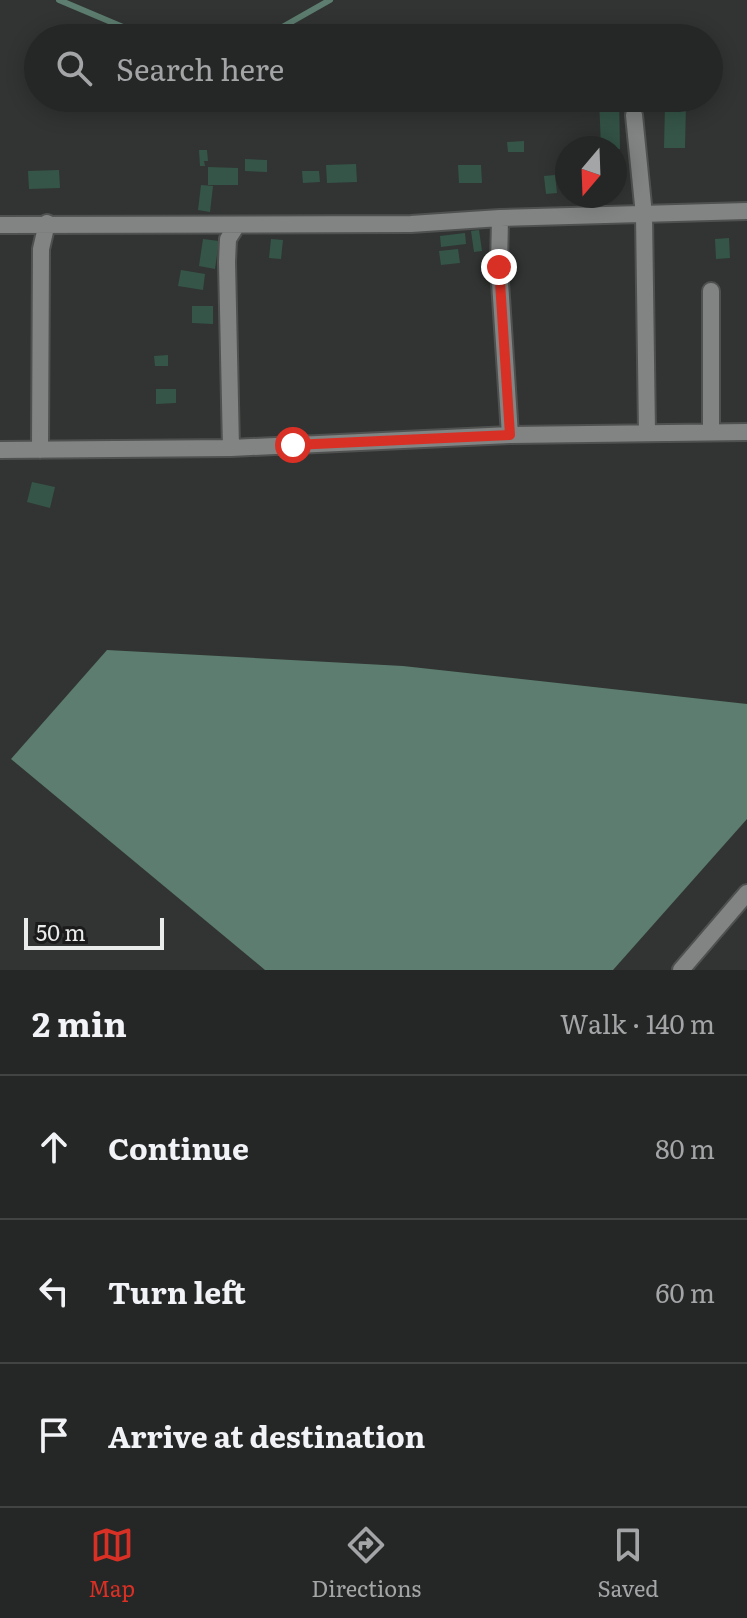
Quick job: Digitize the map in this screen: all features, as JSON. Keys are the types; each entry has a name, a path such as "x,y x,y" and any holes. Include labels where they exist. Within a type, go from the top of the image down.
{"street":[{"path":"634,115 644,215 647,433"},
{"path":"0,225 411,224 500,218 747,211"},
{"path":"500,218 499,267 510,435"},
{"path":"40,450 41,249 47,223"},
{"path":"231,448 227,262 228,239 237,225"},
{"path":"711,291 711,432"},
{"path":"0,450 231,448 510,435 747,432"},
{"path":"681,970 747,893"}],"shaded area":[{"path":"107,650 403,666 747,704 747,819 613,970 265,970 11,759"}],"building":[{"path":"600,112 619,112 620,136 601,136"},
{"path":"665,112 686,112 685,148 664,148"},
{"path":"524,141 524,152 508,152 507,142"},
{"path":"199,150 207,150 205,166 200,166"},
{"path":"245,159 267,160 267,172 245,171"},
{"path":"356,164 357,182 327,183 326,165"},
{"path":"458,165 481,165 482,183 459,183"},
{"path":"208,167 238,168 238,185 208,185"},
{"path":"59,170 60,188 29,189 28,171"},
{"path":"302,171 319,171 320,182 303,183"},
{"path":"555,175 555,193 546,194 544,176"},
{"path":"201,185 213,186 210,212 198,210"},
{"path":"479,230 482,251 474,252 471,231"},
{"path":"465,233 466,244 441,247 440,236"},
{"path":"729,238 730,258 716,259 715,239"},
{"path":"203,239 219,241 215,269 199,266"},
{"path":"271,239 283,240 281,259 269,258"},
{"path":"458,249 460,263 441,265 439,251"},
{"path":"181,270 205,274 203,290 178,286"},
{"path":"192,306 213,306 213,324 192,323"},
{"path":"168,355 168,366 155,366 154,356"},
{"path":"156,389 176,389 176,403 156,404"},
{"path":"32,482 55,487 50,508 27,502"}],"waterway":[{"path":"59,0 116,24"},
{"path":"288,24 330,0"}],"route":[{"path":"293,445 510,435 499,267"}]}
